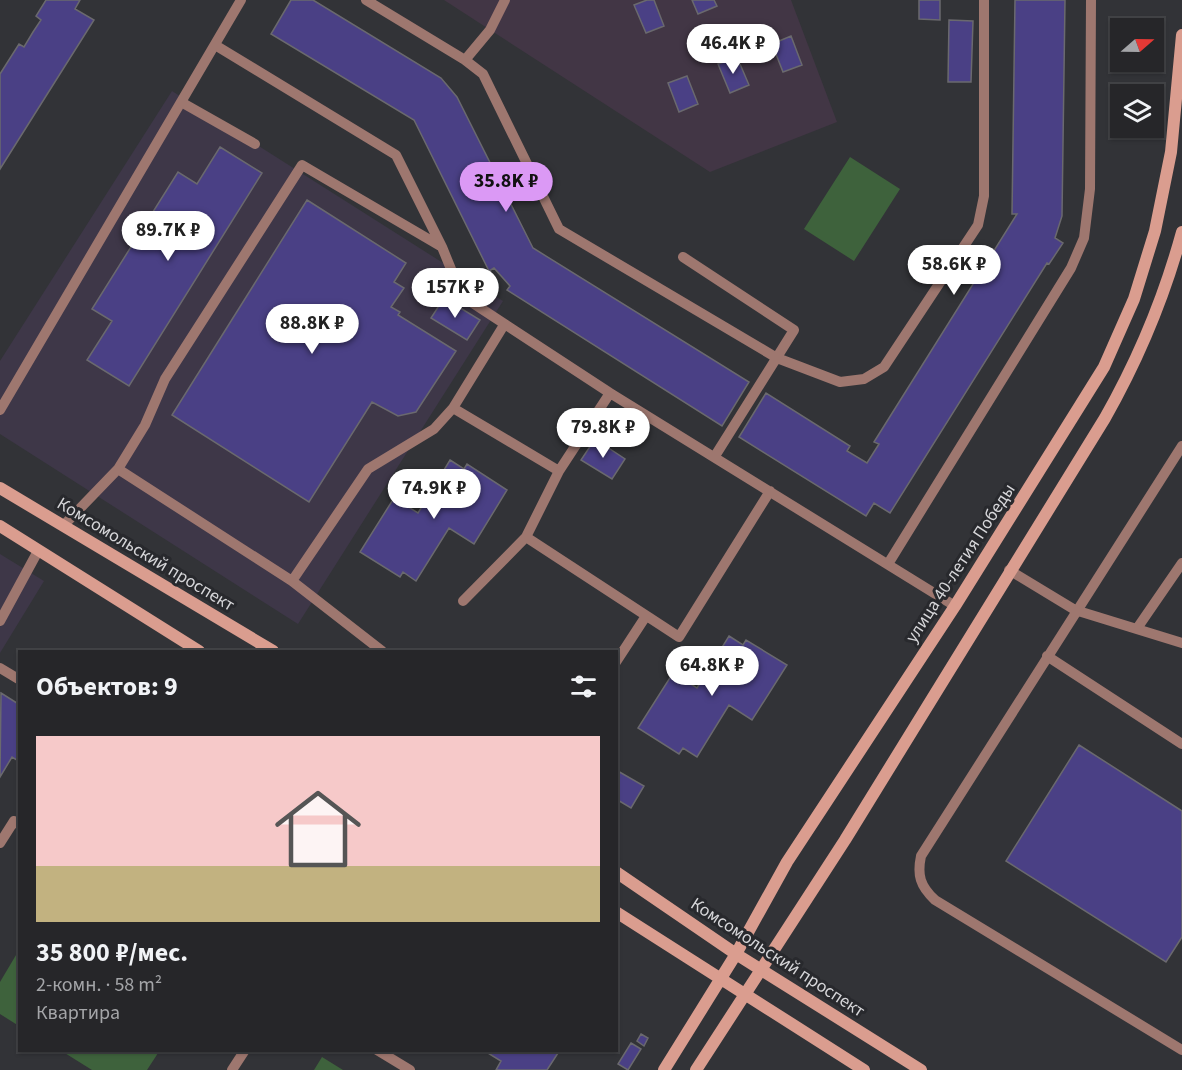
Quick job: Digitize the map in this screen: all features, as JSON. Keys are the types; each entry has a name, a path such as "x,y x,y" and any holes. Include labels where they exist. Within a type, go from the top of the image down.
{"street":[{"name":"улица 40-летия Победы","path":"664,1070 736,954 787,862 955,606 1089,394 1117,341 1134,299 1155,231 1171,152 1182,34"},
{"path":"696,1070 759,969 829,866 1130,373 1158,309 1182,232"},
{"name":"Комсомольский проспект","path":"0,488 271,650"},
{"path":"0,526 197,650"},
{"name":"Комсомольский проспект","path":"618,873 759,969 921,1070"},
{"path":"618,913 864,1070"}],"lane":[{"path":"0,410 242,0"},
{"path":"366,0 465,60 483,74 559,230 777,358 840,382 864,379 884,367 978,225 984,196 984,0"},
{"path":"465,60 489,30 505,0"},
{"path":"888,564 1071,268 1084,238 1090,189 1091,0"},
{"path":"215,45 396,154 442,247 462,296 609,393 715,456 955,606"},
{"path":"181,102 255,144"},
{"path":"63,526 118,469 145,425 165,379 303,165 442,247"},
{"path":"683,257 794,330 715,456"},
{"path":"292,581 368,469 434,429 453,408 504,325"},
{"path":"463,601 526,537 559,471 609,393"},
{"path":"453,408 559,471"},
{"path":"1182,446 1075,610 921,856 920,880 935,900 1182,1050"},
{"path":"118,469 292,581 381,650"},
{"path":"526,537 679,637 770,491"},
{"path":"0,621 38,550"},
{"path":"1138,627 1182,563"},
{"path":"1009,570 1075,610 1138,627 1182,643"},
{"path":"618,659 646,616"},
{"path":"1047,656 1182,744"},
{"path":"0,668 18,679"},
{"path":"0,843 14,821 18,824"},
{"path":"232,1070 244,1052"},
{"path":"380,1052 410,1070"}],"shaded area":[{"path":"444,0 791,0 837,122 710,172"},
{"path":"172,91 503,301 298,624 0,434 0,361"},
{"path":"0,554 44,581 0,653"}],"green space":[{"path":"850,157 900,189 854,261 804,229"},
{"path":"18,952 18,1025 0,1014 0,982"},
{"path":"63,1052 159,1052 147,1070 92,1070"},
{"path":"322,1057 343,1070 314,1070"}],"building":[{"path":"46,0 80,0 75,9 94,20 0,169 0,74 19,44 24,47 41,20 36,16"},
{"path":"291,0 313,0 441,78 457,97 533,248 749,382 722,426 507,290 510,286 494,268 489,271 414,120 271,34"},
{"path":"654,0 664,26 646,33 634,5"},
{"path":"692,0 714,0 717,6 698,14"},
{"path":"919,0 940,0 940,20 919,19"},
{"path":"1015,0 1065,0 1062,216 1055,238 1063,243 1049,264 1047,263 890,513 874,503 866,516 739,437 766,393 850,446 847,451 867,463 879,444 874,442 1017,214 1012,214"},
{"path":"949,20 973,21 971,82 948,82"},
{"path":"791,36 802,65 783,72 772,44"},
{"path":"737,57 749,85 730,93 718,64"},
{"path":"687,76 698,104 679,112 668,83"},
{"path":"220,147 262,173 129,386 87,360 112,321 92,309 178,172 197,184"},
{"path":"307,200 406,263 394,282 404,288 391,307 400,312 398,315 456,351 416,412 398,416 372,402 309,502 172,415"},
{"path":"444,298 480,320 467,340 431,318"},
{"path":"595,439 625,459 612,479 581,460"},
{"path":"450,460 464,469 467,464 507,490 474,544 449,528 416,581 403,572 400,577 360,552 394,498 418,513"},
{"path":"729,636 743,645 746,640 787,665 752,720 729,705 697,757 683,748 679,754 638,728 673,673 697,688"},
{"path":"1,693 18,704 18,761 12,757 0,777"},
{"path":"1079,745 1182,811 1182,937 1166,962 1006,861"},
{"path":"618,771 644,786 631,808 618,800"},
{"path":"641,1034 648,1038 644,1046 637,1041"},
{"path":"631,1043 641,1049 628,1070 618,1064"},
{"path":"486,1052 559,1052 547,1070 496,1070 501,1061"}]}
